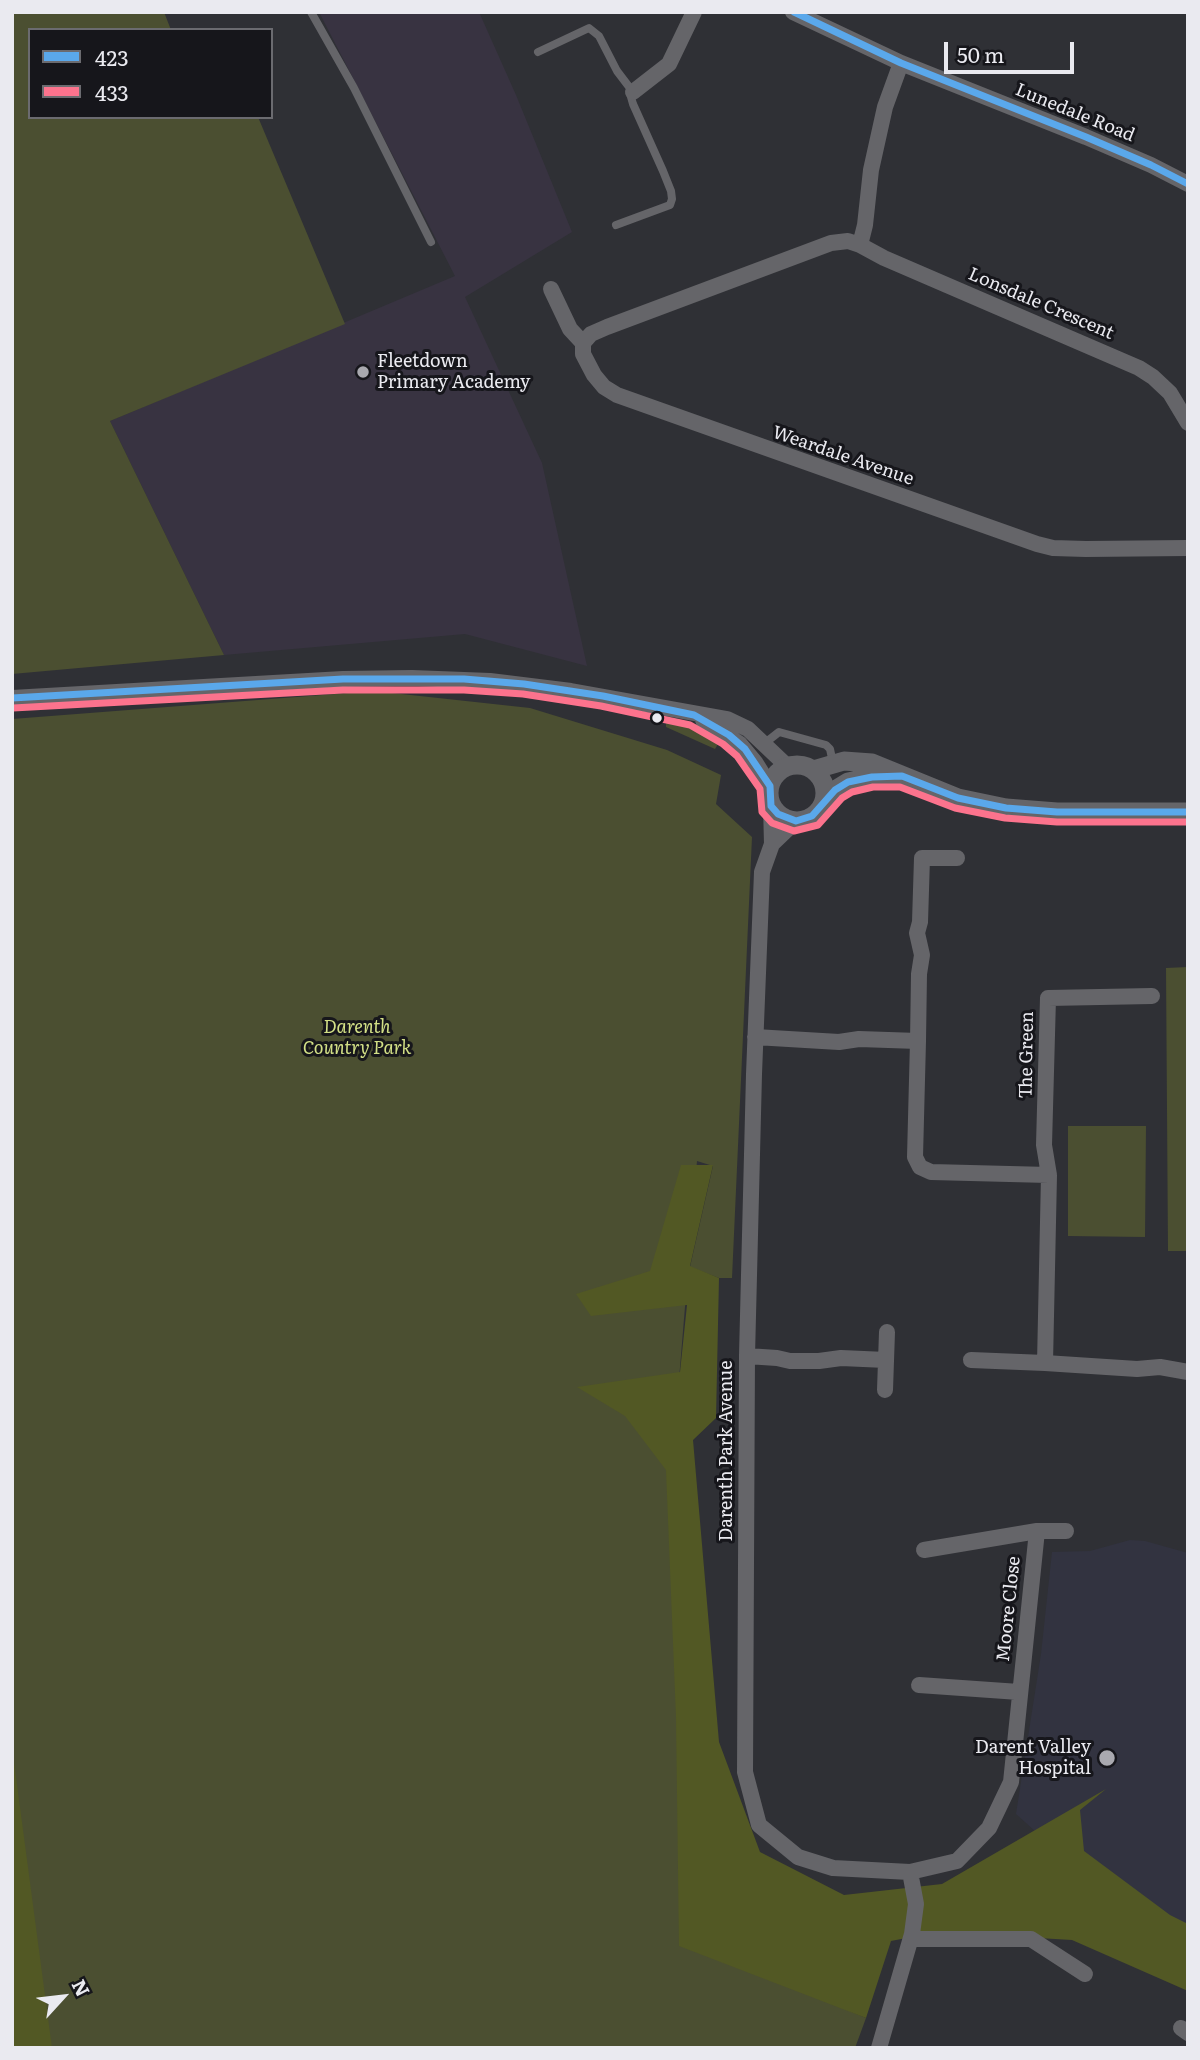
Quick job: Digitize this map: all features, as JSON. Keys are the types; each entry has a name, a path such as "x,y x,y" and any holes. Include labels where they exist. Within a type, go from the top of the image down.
{"street":[{"path":"633,92 669,64 694,12"},
{"name":"Lunedale Road","path":"793,12 901,64 1086,137 1188,184"},
{"path":"860,245 871,170 885,107 901,64"},
{"name":"Lonsdale Crescent","path":"583,343 591,334 607,327 831,243 848,241 1139,368 1170,393 1188,423"},
{"name":"Weardale Avenue","path":"551,289 570,329 583,343 583,354 594,375 604,387 617,395 1053,548 1188,548"},
{"path":"12,698 301,681 438,679 545,687 727,719 748,729 787,766"},
{"path":"694,715 740,744 770,786"},
{"path":"813,770 833,763 872,763 958,798 1006,808 1057,813 1188,812"},
{"path":"820,808 824,788 813,770 796,764 776,772 770,786 771,806 778,814 796,821 812,816 820,808 835,790 848,782 872,776 902,776"},
{"name":"Darenth Park Avenue","path":"771,806 772,844 762,872 755,1037 747,1356 745,1772 759,1825 798,1857 833,1868 910,1872"},
{"name":"Darenth Park Avenue","path":"772,844 796,821"},
{"path":"957,858 922,858 920,922 917,933 922,955 914,972 918,1041 917,1170 1049,1175"},
{"name":"The Green","path":"1045,1363 1049,1175 1044,1145 1048,998 1152,996"},
{"path":"755,1037 839,1042 859,1039 918,1041"},
{"path":"885,1390 887,1332"},
{"path":"747,1356 777,1357 790,1361 841,1358 886,1360"},
{"path":"971,1360 1137,1369 1160,1367 1188,1372"},
{"name":"Moore Close","path":"910,1872 957,1861 989,1828 1011,1782 1037,1531"},
{"name":"Moore Close","path":"924,1550 1037,1531 1066,1531"},
{"path":"919,1685 1019,1692"},
{"path":"880,2048 911,1939 916,1904 910,1872"},
{"path":"911,1939 1031,1939 1085,1974"}],"lane":[{"path":"311,12 354,88 431,242"},
{"path":"538,52 589,28 599,36 617,71 633,92 634,104 672,199 670,205 616,225"},
{"path":"765,743 779,732 816,742 829,748 833,763"}],"shaded area":[{"name":"Fleetdown Primary Academy","path":"319,12 479,12 516,95 572,232 465,297 542,463 587,666 465,634 224,655 110,421 455,276"},
{"name":"Darent Valley Hospital","path":"1130,1540 1145,1541 1188,1553 1188,1968 1016,1814 1041,1654 1052,1552 1090,1551"}],"green space":[{"path":"12,12 164,12 170,28 28,28 28,119 259,119 345,324 110,421 224,655 12,674"},
{"name":"Darenth Country Park","path":"374,691 530,708 667,750 721,775 716,804 752,837 732,1278 719,1278 690,1267 713,1166 697,1161 675,1428 685,1940 866,2018 855,2048 12,2048 12,719"},
{"path":"666,722 702,727 721,739 715,749 666,727"},
{"path":"1188,967 1188,1251 1168,1251 1166,968"},
{"path":"1068,1126 1146,1126 1145,1237 1068,1236"},
{"path":"681,1165 713,1165 690,1266 719,1278 716,1418 693,1440 719,1742 760,1852 844,1895 942,1884 1106,1789 1080,1810 1084,1851 1170,1915 1188,1924 1188,1991 1072,1940 937,1932 891,1941 866,2018 679,1946 676,1717 666,1470 625,1416 577,1387 680,1372 687,1305 591,1316 576,1294 650,1271"},
{"path":"12,1747 52,2048 12,2048"}],"transit line":[{"name":"423","path":"794,12 901,63 1086,137 1188,184"},
{"name":"423","path":"12,698 343,679 464,679 524,684 603,696 694,715 729,735 745,749 770,786 771,806 778,814 796,821 812,816 835,790 848,782 872,777 902,776 958,798 1006,808 1057,812 1188,812"},
{"name":"433","path":"13,708 343,690 464,690 523,694 601,706 690,725 723,744 737,756 760,789 762,812 772,823 794,831 818,825 842,798 852,792 873,787 900,787 955,808 1005,818 1057,822 1188,822"}],"place":[{"name":"Fleetdown Primary Academy","path":"363,372"},
{"name":"Darent Valley Hospital","path":"1107,1758"}]}
